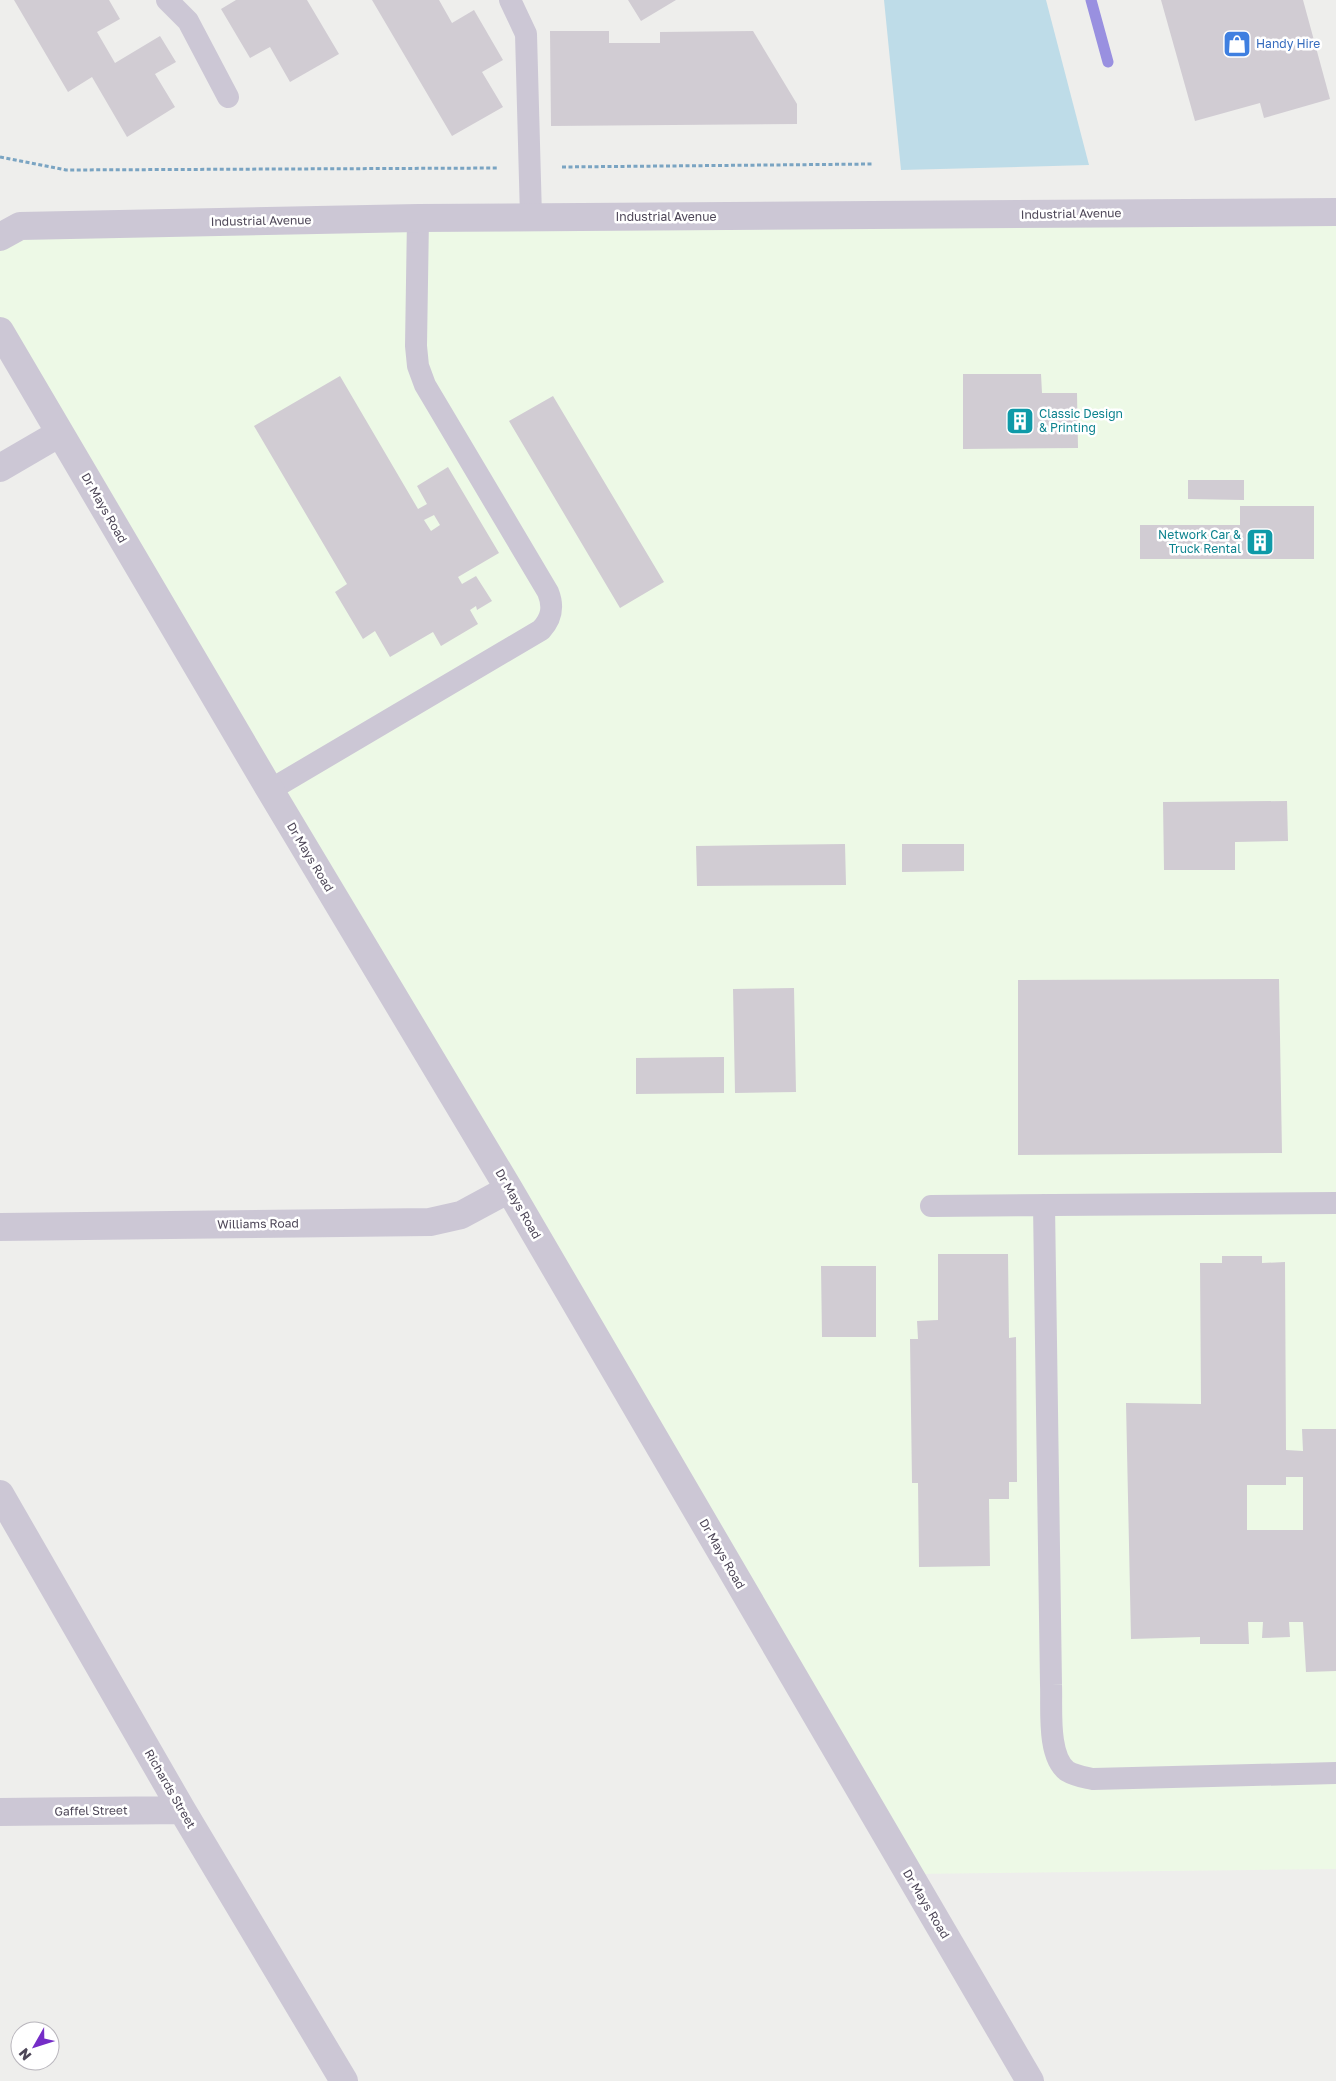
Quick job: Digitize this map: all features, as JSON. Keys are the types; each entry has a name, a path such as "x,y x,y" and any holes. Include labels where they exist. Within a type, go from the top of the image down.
{"street":[{"name":"Industrial Avenue","path":"0,237 20,226 418,218 1336,212"},
{"name":"Dr Mays Road","path":"0,331 270,790 509,1189 1030,2081"},
{"path":"0,468 60,433"},
{"name":"Williams Road","path":"0,1226 430,1222 461,1215 509,1189"},
{"name":"Richards Street","path":"0,1494 182,1810 344,2081"},
{"name":"Gaffel Street","path":"0,1812 182,1810"}],"lane":[{"path":"168,0 188,21 228,97"},
{"path":"510,0 526,34 531,217"},
{"path":"270,790 541,630 548,622 552,612 552,602 548,592 425,385 418,366 416,346 418,218"},
{"path":"931,1206 1336,1203"},
{"path":"1044,1205 1051,1685 1053,1745 1057,1759 1066,1770 1078,1776 1093,1779 1336,1773"}],"path":[{"path":"0,157 66,170 872,164"}],"shaded area":[{"path":"884,0 1046,0 1089,165 901,170"},
{"path":"1336,209 1336,1869 913,1874 0,323 0,233"}],"building":[{"path":"14,0 109,0 120,19 97,32 115,63 160,36 176,62 155,74 175,107 127,137 92,77 68,92"},
{"path":"236,0 307,0 339,54 290,82 270,47 250,58 221,9"},
{"path":"372,0 439,0 452,23 474,10 503,60 482,72 503,107 452,136"},
{"path":"628,0 676,0 641,21"},
{"name":"Handy Hire","path":"1161,0 1303,0 1330,99 1264,118 1260,103 1195,121"},
{"path":"550,31 609,31 609,43 660,43 660,32 753,31 797,104 797,124 551,126"},
{"name":"Classic Design & Printing","path":"963,374 1041,374 1042,393 1077,393 1078,448 963,449"},
{"path":"340,376 418,509 427,504 417,486 448,467 499,553 458,577 462,584 476,576 492,601 477,610 476,606 470,610 478,624 441,646 433,632 390,657 375,631 363,639 335,592 347,584 254,426","holes":["434,515 440,525 431,531 424,520"]},
{"path":"553,396 664,582 620,608 509,421"},
{"path":"1188,480 1244,480 1244,500 1188,499"},
{"name":"Network Car & Truck Rental","path":"1240,506 1314,506 1314,559 1140,559 1140,525 1240,525"},
{"path":"1287,801 1288,841 1235,842 1235,870 1164,870 1163,802"},
{"path":"845,844 846,885 697,886 696,846"},
{"path":"902,844 964,844 964,871 902,872"},
{"path":"1279,979 1282,1153 1018,1155 1018,980"},
{"path":"794,988 796,1092 735,1093 733,989"},
{"path":"724,1057 724,1093 636,1094 636,1058"},
{"path":"938,1254 1008,1254 1009,1338 1016,1337 1017,1482 1009,1482 1009,1499 989,1499 990,1566 919,1567 918,1483 912,1483 910,1339 918,1339 917,1321 938,1320"},
{"path":"1222,1256 1262,1256 1262,1263 1285,1262 1286,1450 1303,1451 1302,1429 1336,1429 1336,1671 1306,1672 1303,1622 1289,1622 1290,1637 1262,1638 1263,1622 1248,1622 1249,1644 1200,1644 1200,1637 1131,1639 1126,1403 1201,1404 1200,1263 1222,1263","holes":["1286,1477 1303,1477 1303,1530 1247,1530 1247,1485 1286,1485"]},
{"path":"821,1266 876,1266 876,1337 822,1337"}],"waterway":[{"path":"1091,0 1108,62"}],"place":[{"name":"Handy Hire","path":"1237,44"},
{"name":"Classic Design & Printing","path":"1020,421"},
{"name":"Network Car & Truck Rental","path":"1260,542"}]}
